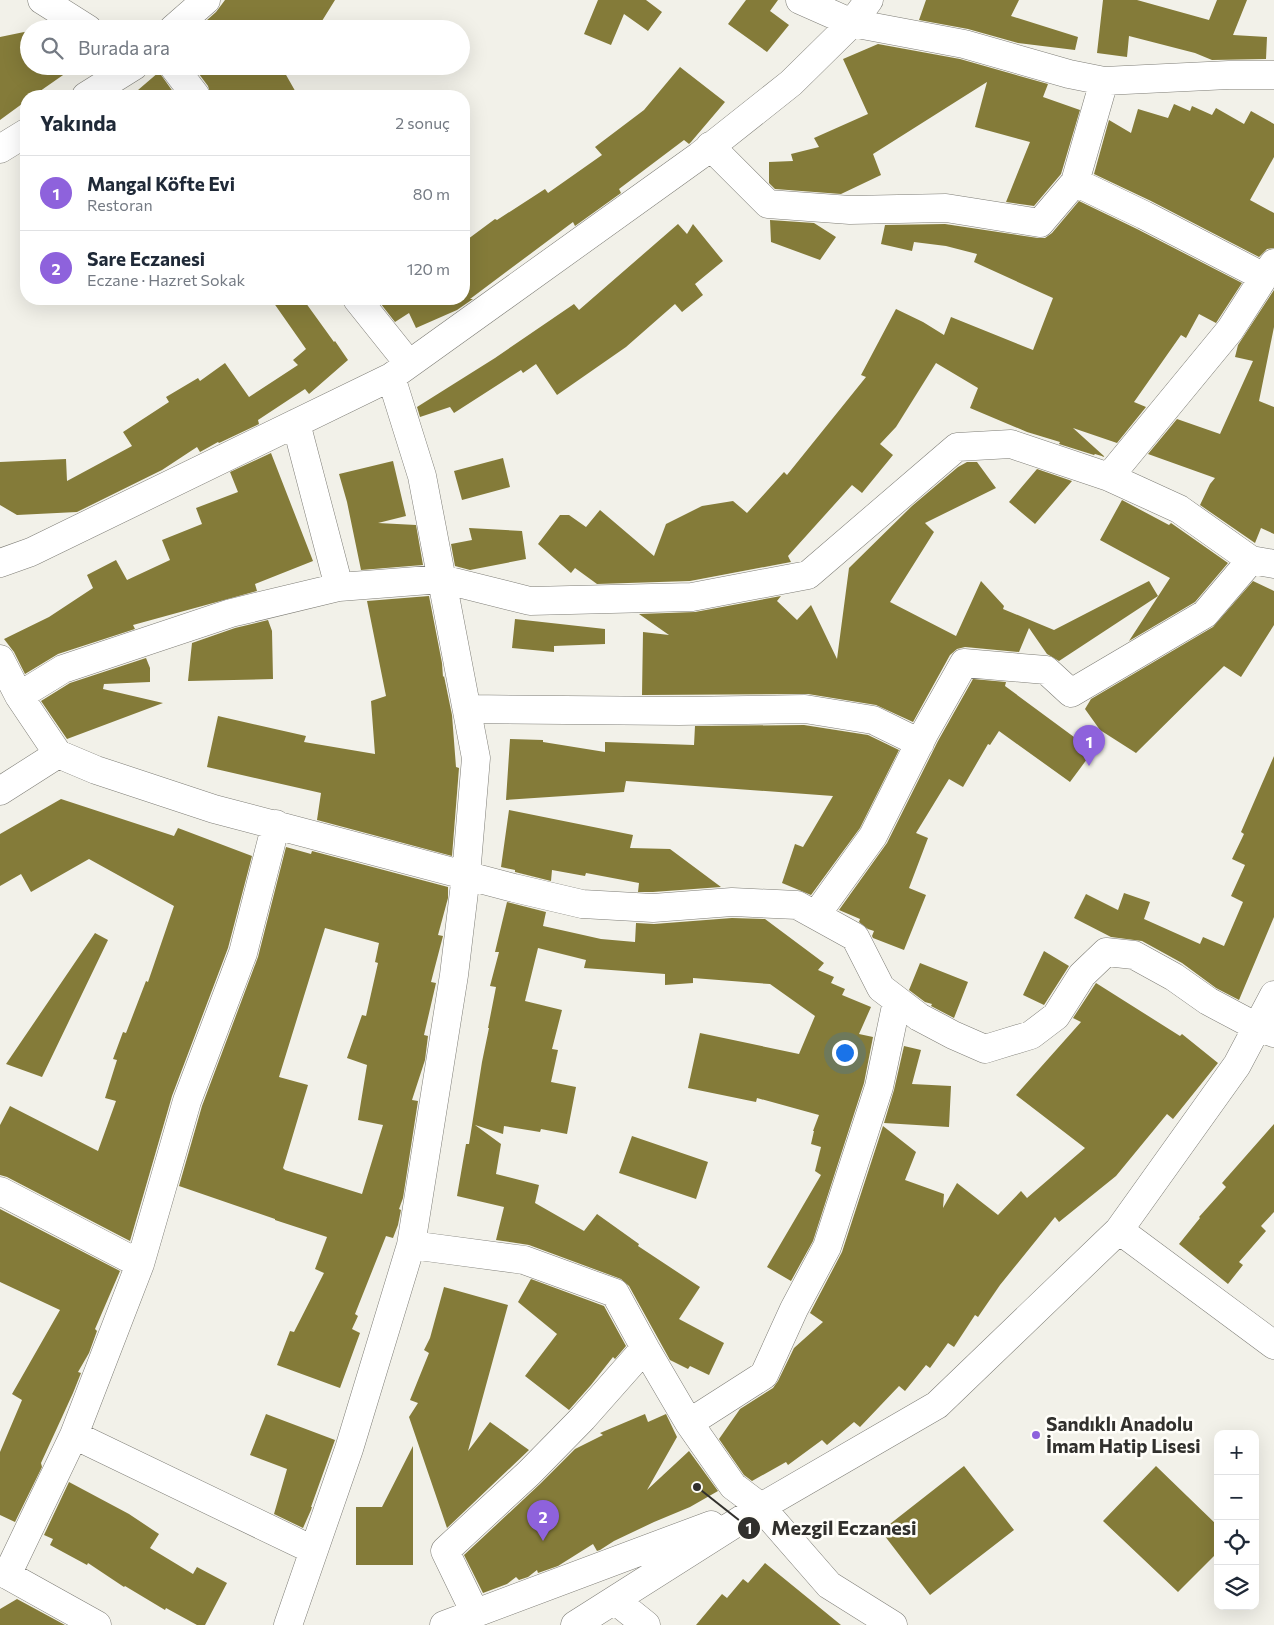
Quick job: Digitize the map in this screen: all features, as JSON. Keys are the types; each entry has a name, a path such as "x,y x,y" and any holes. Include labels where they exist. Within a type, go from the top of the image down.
{"street":[{"path":"42,0 74,20"},
{"path":"183,20 206,0"},
{"path":"800,0 852,23 964,44 1070,74 1104,80 1274,75"},
{"path":"0,563 31,552 296,423 400,370 699,156 791,82 852,23 869,0"},
{"path":"96,90 120,75"},
{"path":"180,75 191,90"},
{"path":"710,146 768,204 850,210 946,208 1040,223 1075,182 1104,80"},
{"path":"0,149 20,137"},
{"path":"1075,182 1144,215 1269,270 1230,330 1109,477"},
{"path":"288,1625 348,1449 411,1246 454,975 466,875 476,758 400,370 361,305"},
{"path":"296,423 339,587"},
{"path":"19,696 63,669 231,613 339,587 442,579 530,601 692,597 808,575 957,447 1010,444 1109,477 1179,509 1262,562 1205,614 1071,693 1046,670 964,663 920,743 873,836 816,915"},
{"path":"0,659 19,696 58,754 96,770 214,809 514,888 582,904 653,908 732,902 797,906 855,937 880,988 919,1017 985,1049 1031,1035 1056,1016 1082,975 1106,952 1134,955 1174,977 1208,1001 1266,1030"},
{"path":"467,709 805,710 873,720 920,743"},
{"path":"0,791 58,754"},
{"path":"97,1625 4,1573 74,1435 140,1264 187,1101 243,953 276,824"},
{"path":"575,1625 761,1507 938,1405 1119,1230 1237,1065 1266,1030 1274,995"},
{"path":"689,1423 764,1375 794,1309 827,1247 879,1087 897,1000"},
{"path":"0,1191 140,1264"},
{"path":"1119,1230 1274,1345"},
{"path":"411,1246 524,1260 615,1293 689,1423 733,1486 761,1507 829,1585 894,1625"},
{"path":"475,1614 445,1552 470,1526 529,1473 583,1418 645,1348"},
{"path":"74,1435 313,1550"},
{"path":"444,1625 761,1507"},
{"path":"615,1600 646,1625"}],"building":[{"path":"225,0 335,0 323,20 207,20"},
{"path":"598,0 646,0 662,12 648,31 624,14 611,45 584,34"},
{"path":"746,0 778,0 770,11 789,25 767,52 728,24"},
{"path":"926,0 1019,0 1011,16 1078,37 1075,50 1018,43 968,29 919,20"},
{"path":"1103,0 1137,0 1209,20 1217,0 1247,0 1233,35 1267,37 1266,59 1212,60 1195,53 1129,36 1127,57 1097,53"},
{"path":"20,33 20,75 63,75 42,90 20,90 20,105 0,120 0,37"},
{"path":"878,44 960,59 1048,84 1043,97 1080,110 1061,174 1034,206 1006,202 1030,142 975,127 987,82 873,154 881,175 841,194 775,189 769,183 769,162 793,161 791,154 819,147 814,138 868,114 843,59"},
{"path":"680,67 725,102 689,144 684,140 619,189 621,193 575,226 573,222 470,299 470,238 495,219 497,220 545,189 548,193 602,155 595,147 644,110"},
{"path":"156,75 161,75 172,90 138,90"},
{"path":"200,75 286,75 295,90 209,90"},
{"path":"1174,104 1190,111 1192,106 1212,115 1216,108 1244,124 1251,111 1274,124 1274,157 1250,200 1274,213 1274,248 1267,249 1259,257 1094,174 1109,120 1131,133 1138,109 1168,118"},
{"path":"1079,201 1242,283 1216,323 1199,314 1186,338 1181,335 1134,402 1146,407 1117,443 1073,428 1105,457 1059,444 1060,442 1027,432 970,408 978,388 936,363 896,427 880,444 893,455 862,493 852,485 788,556 791,562 690,581 597,584 575,568 571,573 538,544 560,515 569,515 586,527 600,510 654,556 666,524 702,506 733,501 747,513 784,472 787,475 866,377 861,375 896,309 944,335 951,317 1033,350 1053,298 974,262 977,254 946,246 914,242 912,251 881,244 885,225 945,224 1045,238 1052,233"},
{"path":"770,220 814,223 836,237 820,260 771,242"},
{"path":"678,224 687,234 693,224 723,261 695,284 703,295 682,312 675,304 626,347 557,395 536,364 523,373 521,370 454,413 450,407 420,417 417,407 495,358 574,304 579,310"},
{"path":"1274,290 1274,327 1259,401 1274,407 1274,534 1261,528 1255,543 1200,505 1215,478 1148,454 1177,419 1220,434 1253,361 1235,357 1238,345"},
{"path":"275,305 307,305 348,360 309,394 305,389 258,420 259,424 200,452 197,447 162,470 77,512 17,515 0,505 0,462 66,459 67,481 132,446 123,432 169,402 166,397 198,378 200,381 225,363 249,397 298,365 293,360 306,349"},
{"path":"382,305 464,305 416,328 409,313 395,322"},
{"path":"271,453 313,561 255,584 257,591 133,625 135,629 58,654 25,674 14,652 4,639 49,617 93,588 87,575 116,560 127,580 170,560 162,540 202,524 196,508 238,492 230,472"},
{"path":"503,458 510,487 462,500 454,471"},
{"path":"393,461 406,516 378,523 416,525 423,565 361,570 347,502 339,474"},
{"path":"967,462 977,462 996,488 925,523 934,532 890,602 956,636 981,581 1004,606 1003,609 1054,630 1149,581 1158,596 1059,661 1047,654 1029,628 1019,652 965,647 957,649 950,655 913,722 876,705 808,694 642,695 643,632 669,635 639,614 695,612 781,596 777,601 797,620 811,605 837,659 849,568 912,506 958,467"},
{"path":"1037,469 1072,481 1035,524 1009,502"},
{"path":"1122,500 1169,525 1171,523 1228,563 1195,602 1129,641 1170,578 1100,540"},
{"path":"469,528 522,531 526,559 470,570 455,566 451,544 472,540"},
{"path":"1253,581 1274,591 1274,625 1241,677 1224,666 1136,753 1100,730 1085,709 1091,699 1213,627"},
{"path":"429,596 443,677 452,715 456,767 459,768 452,856 317,820 321,793 207,767 218,716 306,736 304,742 375,754 371,701 386,696 367,601"},
{"path":"515,619 605,629 605,644 554,646 554,652 512,648"},
{"path":"268,620 272,631 273,679 188,681 192,643 235,628"},
{"path":"146,658 150,668 150,682 104,684 103,689 163,703 67,739 41,701 70,683"},
{"path":"973,679 1006,682 1005,686 1093,751 1070,782 999,731 990,745 988,744 963,787 949,779 916,833 928,838 909,888 926,895 904,950 873,938 874,931 859,922 860,919 839,910 887,843 938,741"},
{"path":"804,725 868,735 899,750 860,828 811,895 782,883 795,844 803,847 833,796 626,781 624,792 506,800 510,739 543,740 543,742 605,752 605,742 694,745 695,726"},
{"path":"1274,756 1274,917 1239,1000 1216,988 1182,963 1142,941 1111,937 1074,918 1086,894 1118,910 1124,893 1150,902 1144,919 1200,944 1203,937 1224,946 1243,902 1231,896 1245,865 1232,859 1244,834 1241,832"},
{"path":"61,799 174,836 178,828 252,856 228,948 172,1096 130,1241 0,1175 0,1125 10,1106 98,1151 116,1101 105,1098 117,1060 113,1059 123,1032 126,1033 146,981 148,982 174,906 89,859 31,892 21,874 0,886 0,834"},
{"path":"509,810 633,835 630,848 670,849 721,887 638,892 639,883 586,873 585,876 552,870 551,881 501,867"},
{"path":"286,847 311,854 312,851 448,887 448,898 438,935 443,936 431,982 436,983 424,1035 428,1036 425,1060 412,1100 418,1101 403,1198 399,1209 401,1210 398,1225 393,1238 386,1236 355,1314 358,1316 352,1329 360,1333 340,1388 277,1365 290,1331 294,1332 324,1273 315,1269 327,1237 179,1186 202,1106 258,957","holes":["325,928 379,943 375,962 378,963 366,1016 362,1015 347,1058 367,1065 358,1120 383,1125 362,1194 283,1168 308,1085 279,1077"]},
{"path":"507,902 546,912 543,926 601,939 635,942 636,923 654,924 732,918 765,919 824,963 818,970 834,977 831,983 845,989 842,995 871,1007 859,1034 873,1037 864,1083 813,1241 791,1281 767,1267 821,1175 815,1171 821,1147 811,1144 813,1131 819,1115 757,1098 756,1102 688,1088 700,1033 799,1054 815,1016 770,984 693,978 693,983 665,985 665,974 584,968 586,960 538,948 525,1001 562,1010 552,1049 558,1050 551,1082 576,1087 567,1134 541,1129 540,1132 504,1126 503,1134 475,1125 501,1144 496,1174 539,1185 535,1203 584,1231 597,1214 639,1244 638,1246 700,1287 679,1319 724,1343 709,1375 690,1366 688,1369 670,1360 629,1286 621,1279 529,1245 496,1240 504,1207 457,1196 466,1144 469,1144 496,987 490,986 499,952 495,952"},
{"path":"95,933 108,940 42,1077 6,1064"},
{"path":"1044,951 1069,966 1044,1005 1023,995"},
{"path":"920,963 968,982 954,1018 931,1006 932,1004 925,1002 909,990"},
{"path":"1096,983 1180,1036 1182,1034 1218,1063 1173,1119 1167,1114 1116,1176 1059,1222 1055,1217 1000,1285 978,1317 975,1315 954,1347 948,1343 930,1368 926,1365 905,1391 899,1386 860,1427 854,1422 827,1445 822,1440 788,1465 786,1462 752,1481 744,1475 719,1439 740,1409 773,1388 794,1348 823,1322 810,1313 842,1252 883,1126 916,1152 905,1180 944,1194 943,1208 957,1183 998,1215 1021,1191 1027,1198 1085,1148 1016,1095 1081,1022 1073,1018"},
{"path":"904,1046 921,1050 912,1084 951,1086 949,1127 884,1123"},
{"path":"1274,1124 1274,1212 1261,1226 1266,1231 1239,1262 1243,1265 1228,1284 1179,1244 1199,1217 1226,1187 1222,1183"},
{"path":"632,1136 708,1162 696,1199 619,1173"},
{"path":"0,1209 120,1271 95,1329 97,1331 89,1353 78,1372 81,1373 73,1393 41,1463 42,1467 15,1522 0,1515 0,1452 22,1400 12,1394 60,1310 0,1282"},
{"path":"531,1279 604,1306 626,1346 615,1359 613,1357 569,1410 525,1376 557,1334 518,1302"},
{"path":"444,1287 508,1305 468,1451 490,1422 529,1450 447,1528 409,1417 418,1403 410,1400 429,1353 424,1350 430,1338"},
{"path":"266,1414 335,1440 303,1528 274,1514 287,1469 250,1455"},
{"path":"645,1414 648,1422 666,1414 677,1437 647,1490 689,1451 718,1491 690,1507 614,1541 600,1550 597,1551 593,1544 558,1566 538,1573 537,1570 528,1577 519,1580 516,1577 507,1584 483,1593 464,1555 575,1449 603,1435 600,1433"},
{"path":"413,1446 413,1565 356,1565 356,1507 382,1507"},
{"path":"964,1466 1014,1530 930,1595 881,1531"},
{"path":"1156,1466 1214,1522 1214,1556 1178,1592 1103,1521"},
{"path":"69,1482 129,1514 159,1534 150,1548 193,1574 197,1567 227,1583 205,1625 197,1625 166,1608 165,1610 124,1587 88,1563 87,1565 50,1545 53,1539 44,1535"},
{"path":"765,1563 841,1625 696,1625 722,1594 727,1598 743,1579 748,1583"},
{"path":"17,1599 65,1625 0,1625 0,1609"}],"place":[{"name":"Mangal Köfte Evi","path":"1089,766"},
{"name":"Sandıklı Anadolu İmam Hatip Lisesi","path":"1036,1435"},
{"name":"Mezgil Eczanesi","path":"697,1487"},
{"name":"Sare Eczanesi","path":"543,1541"}]}
